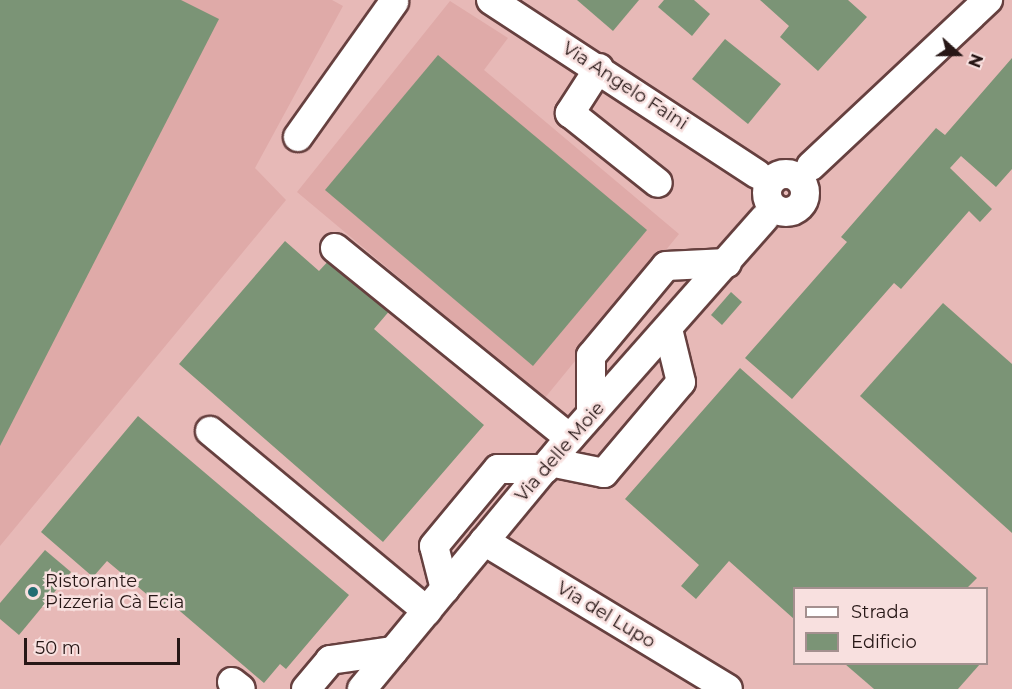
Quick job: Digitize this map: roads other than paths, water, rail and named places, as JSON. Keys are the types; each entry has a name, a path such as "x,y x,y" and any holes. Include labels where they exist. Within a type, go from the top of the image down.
{"street":[{"name":"Via Angelo Faini","path":"491,0 599,68 781,189"},
{"name":"Via delle Moie","path":"362,689 570,438 727,263 781,189 988,0"},
{"path":"298,137 394,1"},
{"path":"599,68 570,113 658,183"},
{"path":"335,248 570,438"},
{"path":"591,414 591,356 666,266 727,263"},
{"path":"445,589 434,546 498,469 547,465 604,473 681,382 668,329"},
{"path":"210,431 427,611"},
{"name":"Via del Lupo","path":"484,541 728,689"},
{"path":"306,689 330,660 393,651"}],"place":[{"name":"Ristorante Pizzeria Cà Ecia","path":"33,592"}]}
